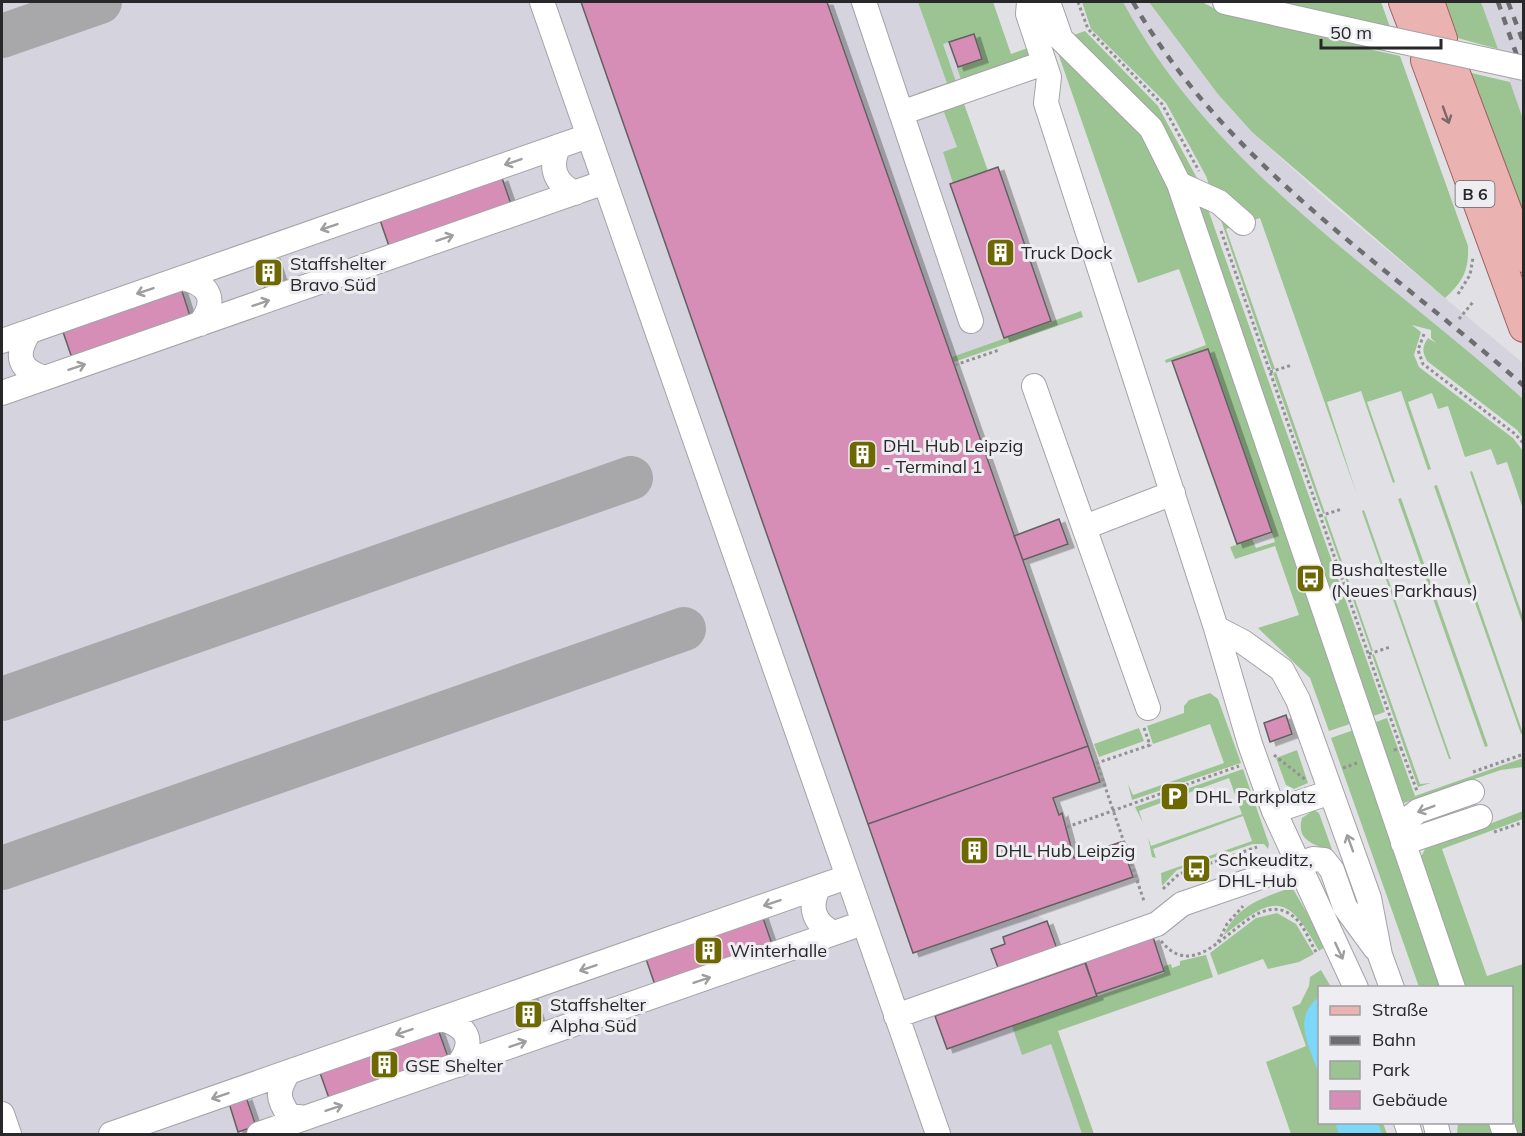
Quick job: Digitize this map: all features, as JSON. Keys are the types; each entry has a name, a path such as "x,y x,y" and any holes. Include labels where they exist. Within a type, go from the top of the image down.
{"main road":[{"name":"B 6","path":"1404,2 1524,257"},
{"name":"B 6","path":"1429,2 1425,48 1524,327"}],"street":[{"path":"542,2 938,1134"},
{"path":"864,2 971,321"},
{"path":"1029,2 1028,14 1049,77 1046,103 1216,628 1253,752 1274,811 1356,986"},
{"path":"1048,2 1061,39 1151,128 1179,183 1453,986"},
{"path":"1225,2 1425,48 1524,68"},
{"path":"902,113 1044,63"},
{"path":"2,341 588,136"},
{"path":"559,146 553,159 555,174 563,187 575,193"},
{"path":"2,393 604,182"},
{"path":"1179,183 1220,202 1232,227"},
{"path":"183,278 199,282 209,295 209,311 200,324"},
{"path":"28,332 21,345 21,361 30,374 45,378"},
{"path":"1034,386 1148,708"},
{"path":"1085,527 1173,494"},
{"path":"1216,628 1243,642 1282,670 1298,700 1369,898 1380,955 1392,986"},
{"path":"1274,811 1328,783"},
{"path":"1403,843 1403,823 1418,811 1471,783"},
{"path":"1403,843 1480,817"},
{"path":"896,1016 1156,924 1173,896 1297,863 1324,860 1332,870 1345,907 1380,955"},
{"path":"111,1134 847,877"},
{"path":"819,887 812,900 814,915 822,928 834,933"},
{"path":"259,1134 864,923"},
{"path":"442,1019 457,1023 467,1036 468,1051 458,1065"},
{"path":"288,1073 279,1087 280,1102 289,1115 304,1118"},
{"path":"2,1114 9,1134"}],"path":[{"path":"1078,2 1088,29 1162,104 1201,174 1209,197"},
{"path":"1232,227 1270,372 1401,748 1417,792 1428,788"},
{"path":"1459,319 1473,302"},
{"path":"1424,334 1418,350 1423,364 1515,434 1524,444"},
{"path":"955,365 999,350"},
{"path":"1270,372 1292,365"},
{"path":"1320,516 1342,509"},
{"path":"1369,654 1390,647"},
{"path":"1144,901 1144,895 1097,763 1150,745 1138,711 1148,708"},
{"path":"1382,754 1401,748"},
{"path":"1067,827 1113,811 1253,752 1276,755 1305,780 1328,783 1364,761"},
{"path":"1471,783 1524,754"},
{"path":"1173,896 1179,874 1257,847"},
{"path":"1218,943 1231,917 1251,900"},
{"path":"1160,939 1172,951 1196,956 1218,943 1244,922 1270,910 1281,910 1300,922 1320,960"}],"shaded area":[{"path":"2,2 935,2 974,34 982,59 962,82 963,101 987,170 998,167 1051,321 952,357 1100,782 1054,798 1059,814 1062,813 1074,858 1121,842 1133,878 1032,912 1047,921 999,970 992,969 1001,992 1085,963 1097,996 1012,1026 1051,1044 1082,1134 2,1134"},
{"path":"1107,2 1149,2 1217,93 1252,132 1327,200 1523,363 1523,408 1227,151"},
{"path":"1481,2 1523,2 1523,119 1510,82"}],"green space":[{"path":"918,2 993,2 1011,54 1033,46 1037,56 962,82 957,68 982,59 973,34 943,44 957,85 919,96 918,93 947,83"},
{"path":"1082,2 1123,2 1161,62 1204,118 1253,169 1305,217 1523,399 1523,438 1517,430 1427,361 1423,349 1428,338 1436,343 1431,338 1431,330 1412,325 1421,332 1414,355 1419,367 1513,438 1523,451 1523,509 1507,462 1497,465 1491,449 1465,457 1448,406 1438,409 1432,393 1408,402 1431,469 1428,470 1401,391 1367,402 1395,482 1393,483 1361,391 1327,402 1357,495 1260,218 1226,229 1275,369 1272,370 1206,176 1166,103 1091,29"},
{"path":"1149,2 1202,2 1217,10 1263,23 1366,45 1369,49 1400,56 1468,246 1464,275 1451,292 1445,298 1252,132 1217,93"},
{"path":"1267,2 1381,2 1390,27 1355,18 1354,21"},
{"path":"1438,2 1481,2 1498,49 1450,36"},
{"path":"1085,31 1158,106 1197,178 1385,712 1329,731 1310,678 1258,628 1299,615 1275,546 1235,559 1230,547 1252,539 1256,548 1275,542 1208,349 1166,363 1165,360 1206,345 1179,269 1138,283 1057,50 1048,52 1046,45"},
{"path":"1463,71 1510,82 1523,119 1523,230"},
{"path":"963,101 988,171 953,183 943,152 957,147 944,112 920,120 919,116"},
{"path":"1081,311 1083,317 954,362 952,357"},
{"path":"1276,372 1325,513 1323,514 1273,373"},
{"path":"1472,471 1523,617 1523,625 1470,472"},
{"path":"1437,485 1523,733 1521,734 1434,486"},
{"path":"1401,498 1488,746 1485,747 1398,499"},
{"path":"1364,510 1451,759 1449,759 1362,511"},
{"path":"1326,516 1373,651 1371,651 1324,517"},
{"path":"1374,654 1420,784 1431,783 1418,787 1372,655"},
{"path":"1210,693 1218,699 1241,763 1132,800 1128,784 1133,795 1224,763 1210,724 1153,744 1147,726 1184,713 1184,706 1189,700"},
{"path":"1387,718 1415,796 1523,758 1523,767 1501,770 1392,807 1443,986 1419,986 1331,738"},
{"path":"1139,728 1144,741 1099,757 1094,744"},
{"path":"1297,750 1308,783 1294,789 1286,785 1276,758"},
{"path":"1243,769 1269,844 1268,849 1264,844 1253,844 1177,870 1162,886 1161,873 1252,841 1243,816 1153,849 1156,858 1152,857 1148,837 1151,846 1242,814 1229,778 1139,811 1143,823 1135,807"},
{"path":"1314,810 1319,813 1334,855 1310,842 1302,833 1302,818"},
{"path":"1523,811 1523,819 1442,849 1487,976 1523,964 1523,1134 1518,1134 1513,1121 1513,986 1464,986 1420,859 1425,849"},
{"path":"1292,887 1326,946 1319,951 1298,918 1288,909 1278,906 1255,912 1224,935 1236,916 1252,904"},
{"path":"1277,913 1296,924 1314,954 1299,962 1268,969 1263,959 1218,975 1210,953 1256,918"},
{"path":"1206,955 1213,977 1058,1031 1094,1134 1082,1134 1051,1044 1022,1055 1012,1026 1164,973 1164,966 1171,964 1172,968 1180,965 1180,961"},
{"path":"1321,970 1330,986 1318,986 1318,1124 1383,1124 1387,1134 1291,1134 1266,1062 1306,1046 1292,1007 1300,1004 1309,986 1310,977"},
{"path":"1458,1124 1490,1124 1494,1134 1457,1134"}],"water":[{"path":"1318,998 1318,1072 1304,1024 1311,1005"},
{"path":"1335,1124 1378,1124 1382,1134 1339,1134"}],"building":[{"name":"DHL Hub Leipzig - Terminal 1","path":"581,2 827,2 1088,746 868,824"},
{"path":"974,34 982,59 958,67 949,42"},
{"name":"Truck Dock","path":"998,167 1051,321 1004,338 950,184"},
{"path":"502,178 512,207 390,249 380,220"},
{"name":"Staffshelter Bravo Süd","path":"274,256 283,284 266,291 255,262"},
{"path":"181,288 191,319 73,361 62,329"},
{"path":"1208,349 1272,532 1237,544 1172,361"},
{"path":"1059,519 1068,544 1023,560 1014,536"},
{"path":"1286,715 1292,734 1270,742 1264,723"},
{"name":"DHL Hub Leipzig","path":"1088,746 1100,782 1053,798 1059,815 1062,813 1074,858 1121,842 1133,877 913,953 868,824"},
{"name":"Winterhalle","path":"762,915 772,944 656,988 645,956"},
{"path":"1047,921 1057,949 999,970 991,949 1005,944 1003,937"},
{"path":"1153,937 1164,971 1096,994 1085,961"},
{"path":"1085,963 1097,996 947,1049 935,1016"},
{"name":"Staffshelter Alpha Süd","path":"532,996 541,1025 525,1031 516,1002"},
{"name":"GSE Shelter","path":"438,1029 449,1060 330,1101 319,1070"},
{"path":"246,1097 256,1126 238,1132 229,1103"}],"taxiway":[{"path":"2,36 100,2"},
{"path":"2,699 631,478"},
{"path":"2,868 684,629"}],"railway":[{"path":"1133,2 1171,60 1214,113 1261,163 1364,254 1524,386"},
{"path":"1498,2 1517,56"},
{"path":"1508,2 1524,44"}],"place":[{"name":"Truck Dock","path":"1000,252"},
{"name":"Staffshelter Bravo Süd","path":"269,273"},
{"name":"DHL Hub Leipzig - Terminal 1","path":"862,455"},
{"name":"Bushaltestelle (Neues Parkhaus)","path":"1310,579"},
{"name":"DHL Parkplatz","path":"1174,796"},
{"name":"DHL Hub Leipzig","path":"974,850"},
{"name":"Schkeuditz, DHL-Hub","path":"1197,869"},
{"name":"Winterhalle","path":"709,950"},
{"name":"Staffshelter Alpha Süd","path":"529,1014"},
{"name":"GSE Shelter","path":"384,1065"}]}
